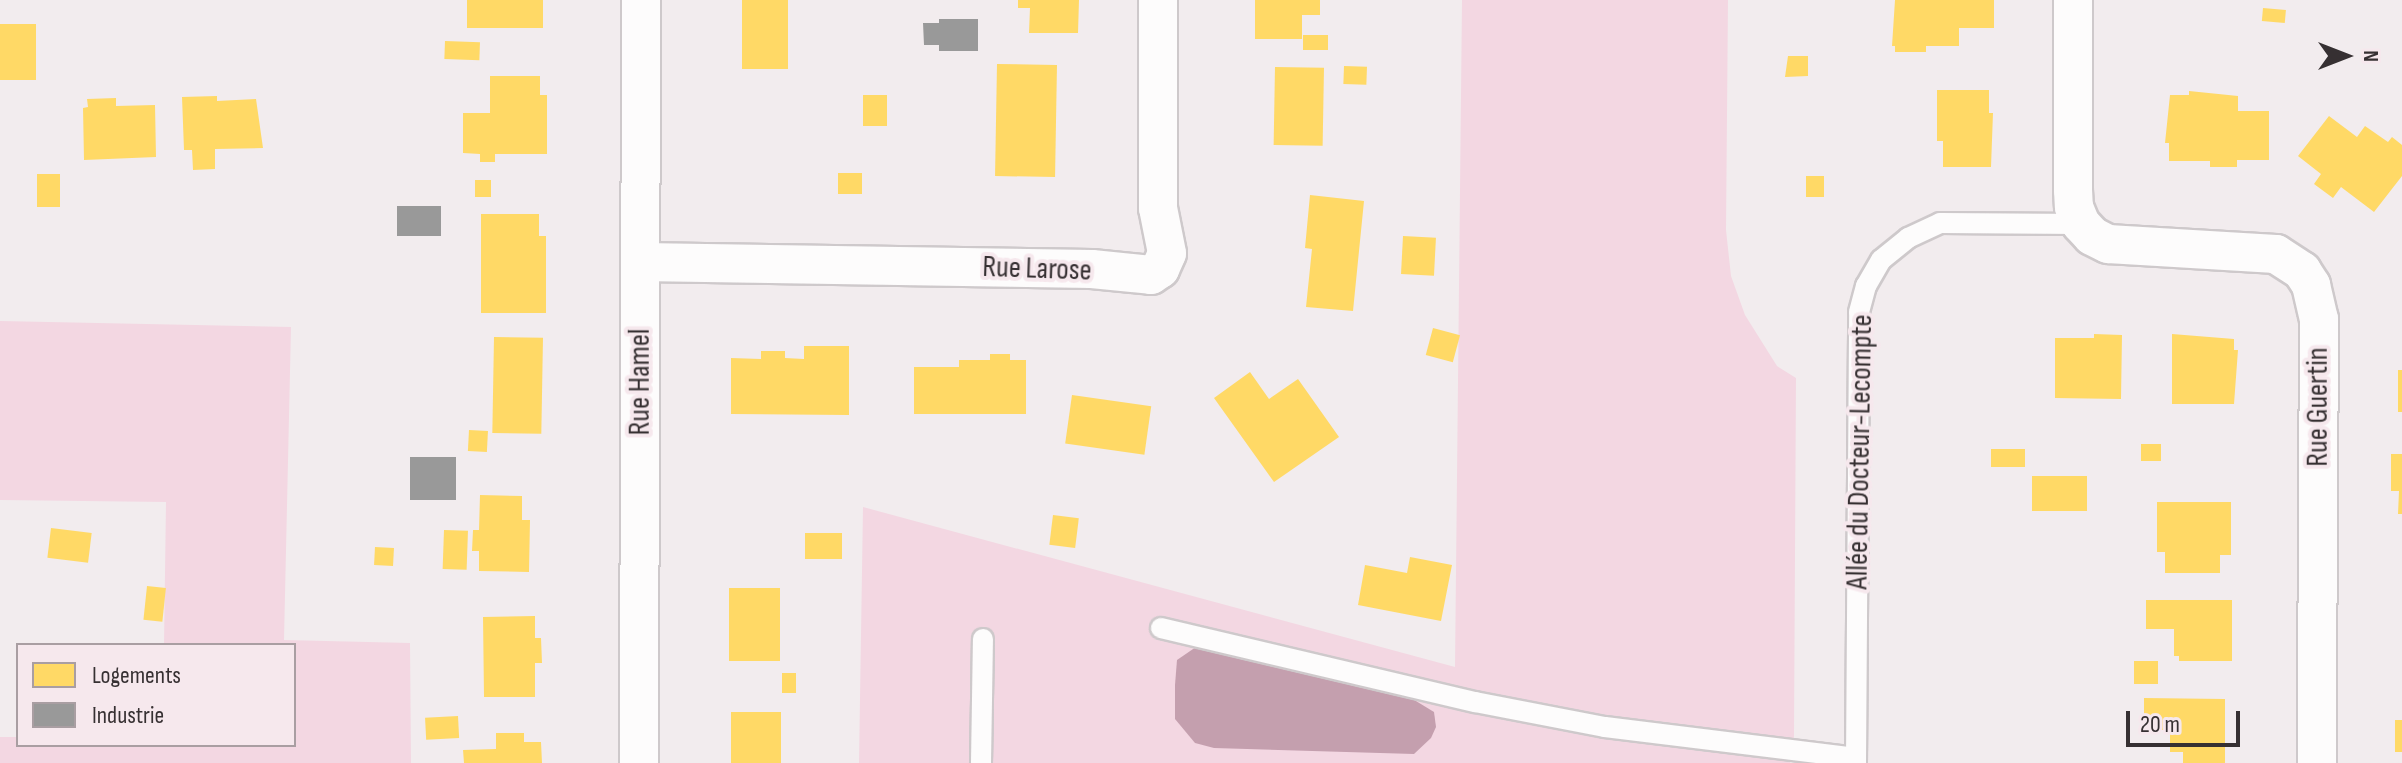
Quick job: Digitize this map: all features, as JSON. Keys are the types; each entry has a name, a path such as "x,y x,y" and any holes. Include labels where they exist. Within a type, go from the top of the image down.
{"street":[{"name":"Rue Hamel","path":"639,763 641,0"},
{"name":"Rue Larose","path":"641,262 1092,269 1151,275 1160,269 1167,253 1158,208 1158,0"},
{"path":"2073,0 2074,207 2087,230"},
{"name":"Rue Guertin","path":"2087,230 2108,244 2276,254 2302,271 2311,285 2319,319 2317,763"}],"lane":[{"name":"Allée du Docteur-Lecompte","path":"1856,760 1859,312 1866,286 1881,260 1908,238 1940,223 2087,230"},
{"path":"1161,628 1475,702 1605,727 1856,760"},
{"path":"981,763 983,639"}],"shaded area":[{"path":"1462,0 1728,0 1726,230 1731,276 1745,315 1777,366 1796,378 1794,736 1790,763 859,763 863,507 1455,667"},
{"path":"0,321 291,327 284,640 410,643 411,763 0,763 0,737 16,737 16,747 296,747 296,643 164,643 166,502 0,500"},
{"path":"1196,647 1411,698 1434,712 1436,727 1431,738 1414,754 1214,748 1195,743 1175,719 1175,685 1177,660"}],"building: Logements":[{"path":"467,0 543,0 543,28 467,28"},
{"path":"742,0 788,0 788,69 742,69"},
{"path":"1018,0 1079,0 1078,33 1029,33 1030,8 1018,8"},
{"path":"1255,0 1320,0 1320,15 1302,15 1302,39 1255,39"},
{"path":"1895,0 1994,0 1994,28 1959,28 1959,46 1926,46 1926,52 1895,52 1895,46 1892,46"},
{"path":"2263,8 2286,10 2285,23 2262,21"},
{"path":"0,24 36,24 36,80 0,80"},
{"path":"1303,35 1328,35 1328,50 1303,50"},
{"path":"445,41 480,42 479,60 444,59"},
{"path":"1788,56 1808,56 1808,76 1785,77"},
{"path":"997,64 1057,65 1055,177 995,176"},
{"path":"1344,66 1367,67 1366,85 1343,84"},
{"path":"1275,67 1324,68 1323,146 1274,145"},
{"path":"490,76 540,76 540,95 547,95 547,154 495,154 495,162 480,162 480,154 463,153 463,113 490,113"},
{"path":"1937,90 1989,90 1989,113 1993,113 1991,167 1943,167 1943,141 1937,141"},
{"path":"2189,91 2238,96 2238,111 2269,111 2269,160 2237,160 2237,167 2210,167 2210,161 2169,161 2169,143 2165,143 2170,95 2189,95"},
{"path":"863,95 887,95 887,126 863,126"},
{"path":"217,96 217,101 256,99 263,148 215,149 215,169 193,170 192,150 184,150 182,97"},
{"path":"116,98 116,106 155,105 156,157 84,160 83,108 88,107 87,99"},
{"path":"2329,116 2357,137 2365,126 2388,142 2392,137 2402,145 2402,176 2374,212 2341,187 2333,198 2314,184 2321,174 2298,156"},
{"path":"838,173 862,173 862,194 838,194"},
{"path":"37,174 60,174 60,207 37,207"},
{"path":"1806,176 1824,176 1824,197 1806,197"},
{"path":"475,180 491,180 491,197 475,197"},
{"path":"1310,195 1364,201 1353,311 1306,307 1312,249 1305,248"},
{"path":"481,214 539,214 539,236 546,236 546,313 481,313"},
{"path":"1403,236 1436,238 1434,276 1401,274"},
{"path":"1433,328 1460,335 1453,362 1426,355"},
{"path":"2094,334 2122,335 2121,399 2055,398 2055,338 2094,338"},
{"path":"2172,334 2234,339 2234,350 2238,350 2234,404 2172,404"},
{"path":"494,337 543,338 541,434 492,433"},
{"path":"804,346 849,346 849,415 731,414 731,358 761,359 761,351 785,351 785,358 804,359"},
{"path":"990,354 1010,354 1010,360 1026,360 1026,414 914,414 914,367 959,367 959,360 990,360"},
{"path":"2398,370 2402,370 2402,412 2398,412"},
{"path":"1250,372 1269,399 1298,379 1339,437 1274,482 1214,398"},
{"path":"1072,395 1151,406 1144,455 1065,444"},
{"path":"469,430 488,431 487,452 468,451"},
{"path":"2141,444 2161,444 2161,461 2141,461"},
{"path":"1991,449 2025,449 2025,467 1991,467"},
{"path":"2391,454 2402,454 2402,514 2398,514 2399,491 2391,491"},
{"path":"2032,476 2087,476 2087,511 2032,511"},
{"path":"480,495 522,496 522,520 530,520 529,572 479,571 479,551 472,551 473,530 479,530"},
{"path":"2157,502 2231,502 2231,555 2220,555 2220,573 2165,573 2165,552 2157,552"},
{"path":"1053,515 1079,518 1075,548 1049,545"},
{"path":"51,528 92,533 88,563 47,558"},
{"path":"444,530 468,531 467,570 443,569"},
{"path":"805,533 842,533 842,559 805,559"},
{"path":"375,547 394,548 393,566 374,565"},
{"path":"1410,557 1452,565 1441,621 1358,605 1365,565 1407,573"},
{"path":"147,586 166,588 162,622 143,620"},
{"path":"729,588 780,588 780,661 729,661"},
{"path":"2146,600 2232,600 2232,661 2179,661 2179,656 2174,656 2174,629 2146,629"},
{"path":"535,616 535,638 541,638 542,663 535,663 535,697 484,697 483,617"},
{"path":"2134,661 2158,661 2158,684 2134,684"},
{"path":"782,673 796,673 796,693 782,693"},
{"path":"2144,698 2225,699 2225,763 2183,763 2183,752 2170,752 2170,730 2144,730"},
{"path":"731,712 781,712 781,763 731,763"},
{"path":"458,716 459,738 426,740 425,718"},
{"path":"2395,720 2402,720 2402,752 2395,752"},
{"path":"496,733 524,733 524,742 541,742 542,763 464,763 463,750 496,749"}],"building: Industrie":[{"path":"939,19 978,19 978,51 939,51 939,45 924,45 923,23 939,23"},
{"path":"397,206 441,206 441,236 397,236"},
{"path":"410,457 456,457 456,500 410,500"}]}
